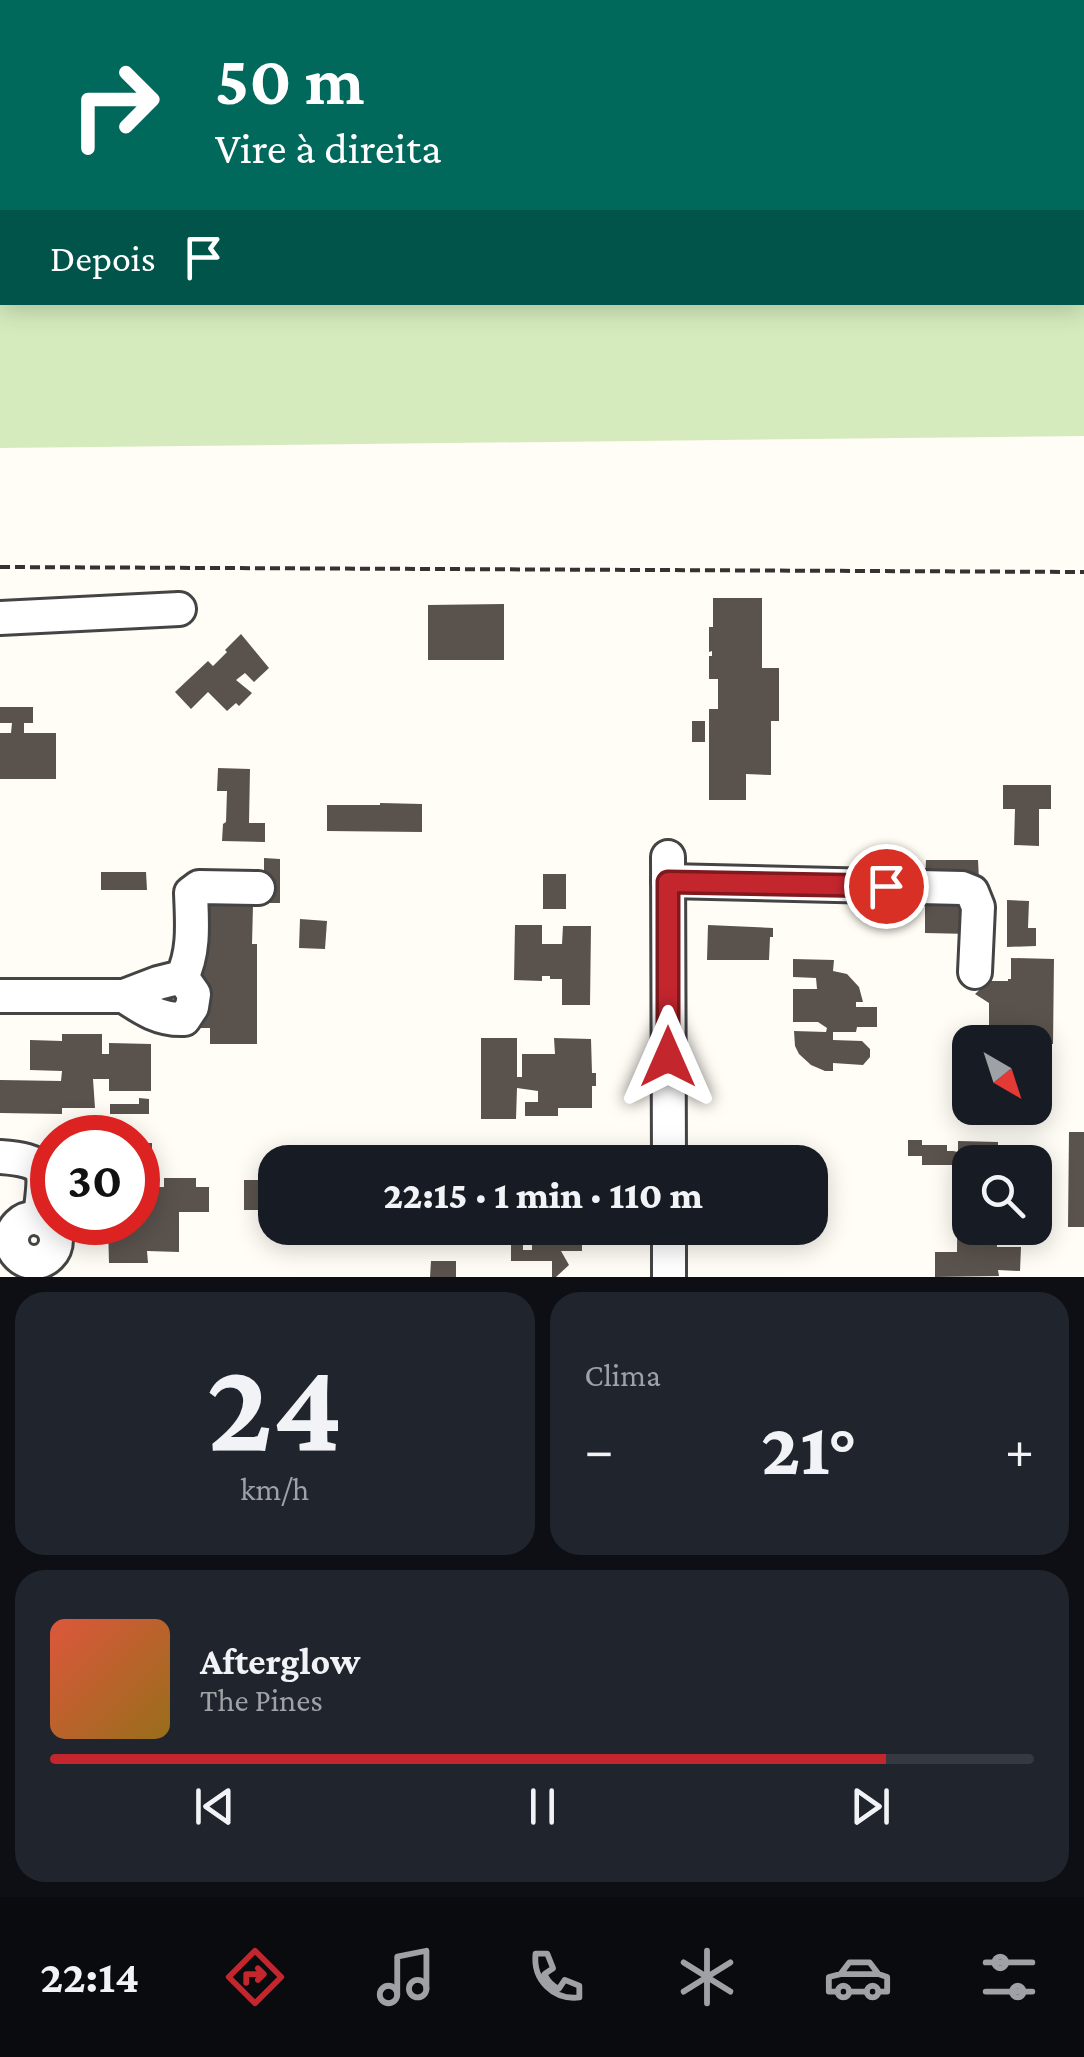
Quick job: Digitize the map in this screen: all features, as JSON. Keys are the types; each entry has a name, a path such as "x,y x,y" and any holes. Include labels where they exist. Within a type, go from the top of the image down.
{"street":[{"path":"0,618 179,609"},
{"path":"668,1145 668,869 962,888 972,892 978,907 975,972"},
{"path":"0,996 124,996 182,977 192,938 191,894 198,887 258,888"},
{"path":"0,1157 30,1161"},
{"path":"669,1245 669,1277"}],"path":[{"path":"0,566 1084,572"}],"green space":[{"path":"0,305 1084,305 1084,436 0,448"}],"building":[{"path":"713,598 762,598 762,668 779,668 779,721 771,721 771,775 746,774 746,800 709,800 709,709 718,709 718,679 709,679"},
{"path":"504,604 504,660 428,660 428,605"},
{"path":"241,634 269,668 254,682 245,673 236,680 252,693 239,706 236,703 227,711 208,692 191,709 175,692 208,661 213,666"},
{"path":"0,707 33,707 33,723 24,723 24,733 56,733 56,779 0,779 0,733 11,733 12,723 0,723"},
{"path":"692,721 705,721 705,742 692,742"},
{"path":"218,768 250,769 249,823 265,823 265,842 222,841 227,791 217,791"},
{"path":"1003,785 1051,785 1051,809 1039,809 1039,846 1014,845 1015,809 1003,809"},
{"path":"422,804 422,832 327,831 327,805"},
{"path":"264,858 280,859 280,903 264,903"},
{"path":"926,860 978,860 979,880 925,880"},
{"path":"101,872 146,872 147,890 101,890"},
{"path":"543,874 566,874 566,909 543,909"},
{"path":"1007,900 1029,901 1028,928 1036,928 1036,946 1007,947"},
{"path":"925,902 971,902 970,934 925,933"},
{"path":"204,904 253,905 257,1044 210,1044 210,1028 195,1028"},
{"path":"300,919 327,921 325,949 299,948"},
{"path":"515,925 542,925 542,944 562,944 563,926 591,926 590,1005 562,1005 562,979 542,976 542,981 514,980"},
{"path":"708,925 773,928 769,960 707,960"},
{"path":"1011,958 1054,959 1053,1044 1052,1025 989,1025 989,1003 975,994 989,981 1011,979"},
{"path":"793,959 834,960 833,971 847,974 859,987 863,1002 856,1002 856,1007 877,1007 877,1027 833,1032 833,1040 862,1041 870,1049 870,1057 863,1065 833,1063 833,1071 825,1071 799,1054 794,1031 826,1032 827,1028 818,1022 793,1022 793,989 817,989 816,978 793,977"},
{"path":"62,1034 102,1034 102,1054 109,1054 109,1043 151,1044 151,1091 109,1091 109,1079 93,1079 95,1108 62,1108 62,1114 0,1113 0,1080 61,1081 62,1071 30,1070 30,1040 62,1041"},
{"path":"481,1038 517,1038 517,1077 522,1077 522,1054 555,1054 554,1038 591,1039 592,1073 596,1073 592,1108 558,1108 558,1116 525,1116 525,1102 538,1102 538,1091 517,1088 516,1119 481,1119"},
{"path":"139,1098 149,1099 149,1114 110,1114 110,1104 139,1104"},
{"path":"1069,1132 1084,1132 1084,1227 1068,1227"},
{"path":"908,1140 922,1140 922,1145 947,1145 947,1151 952,1151 952,1165 922,1165 922,1156 908,1156"},
{"path":"958,1141 998,1145 958,1145"},
{"path":"164,1178 196,1178 196,1187 209,1187 209,1212 179,1212 179,1252 147,1251 148,1263 109,1263 109,1245 160,1245 160,1187 164,1187"},
{"path":"244,1180 258,1180 258,1210 244,1210"},
{"path":"511,1245 532,1250 532,1245 582,1245 582,1251 561,1251 569,1265 556,1277 552,1277 552,1261 511,1261"},
{"path":"957,1245 1021,1247 1020,1271 998,1270 999,1276 935,1277 935,1252 957,1252"},
{"path":"431,1261 456,1261 456,1277 430,1277"}],"route":[{"path":"668,1057 668,882 886,886"}]}
